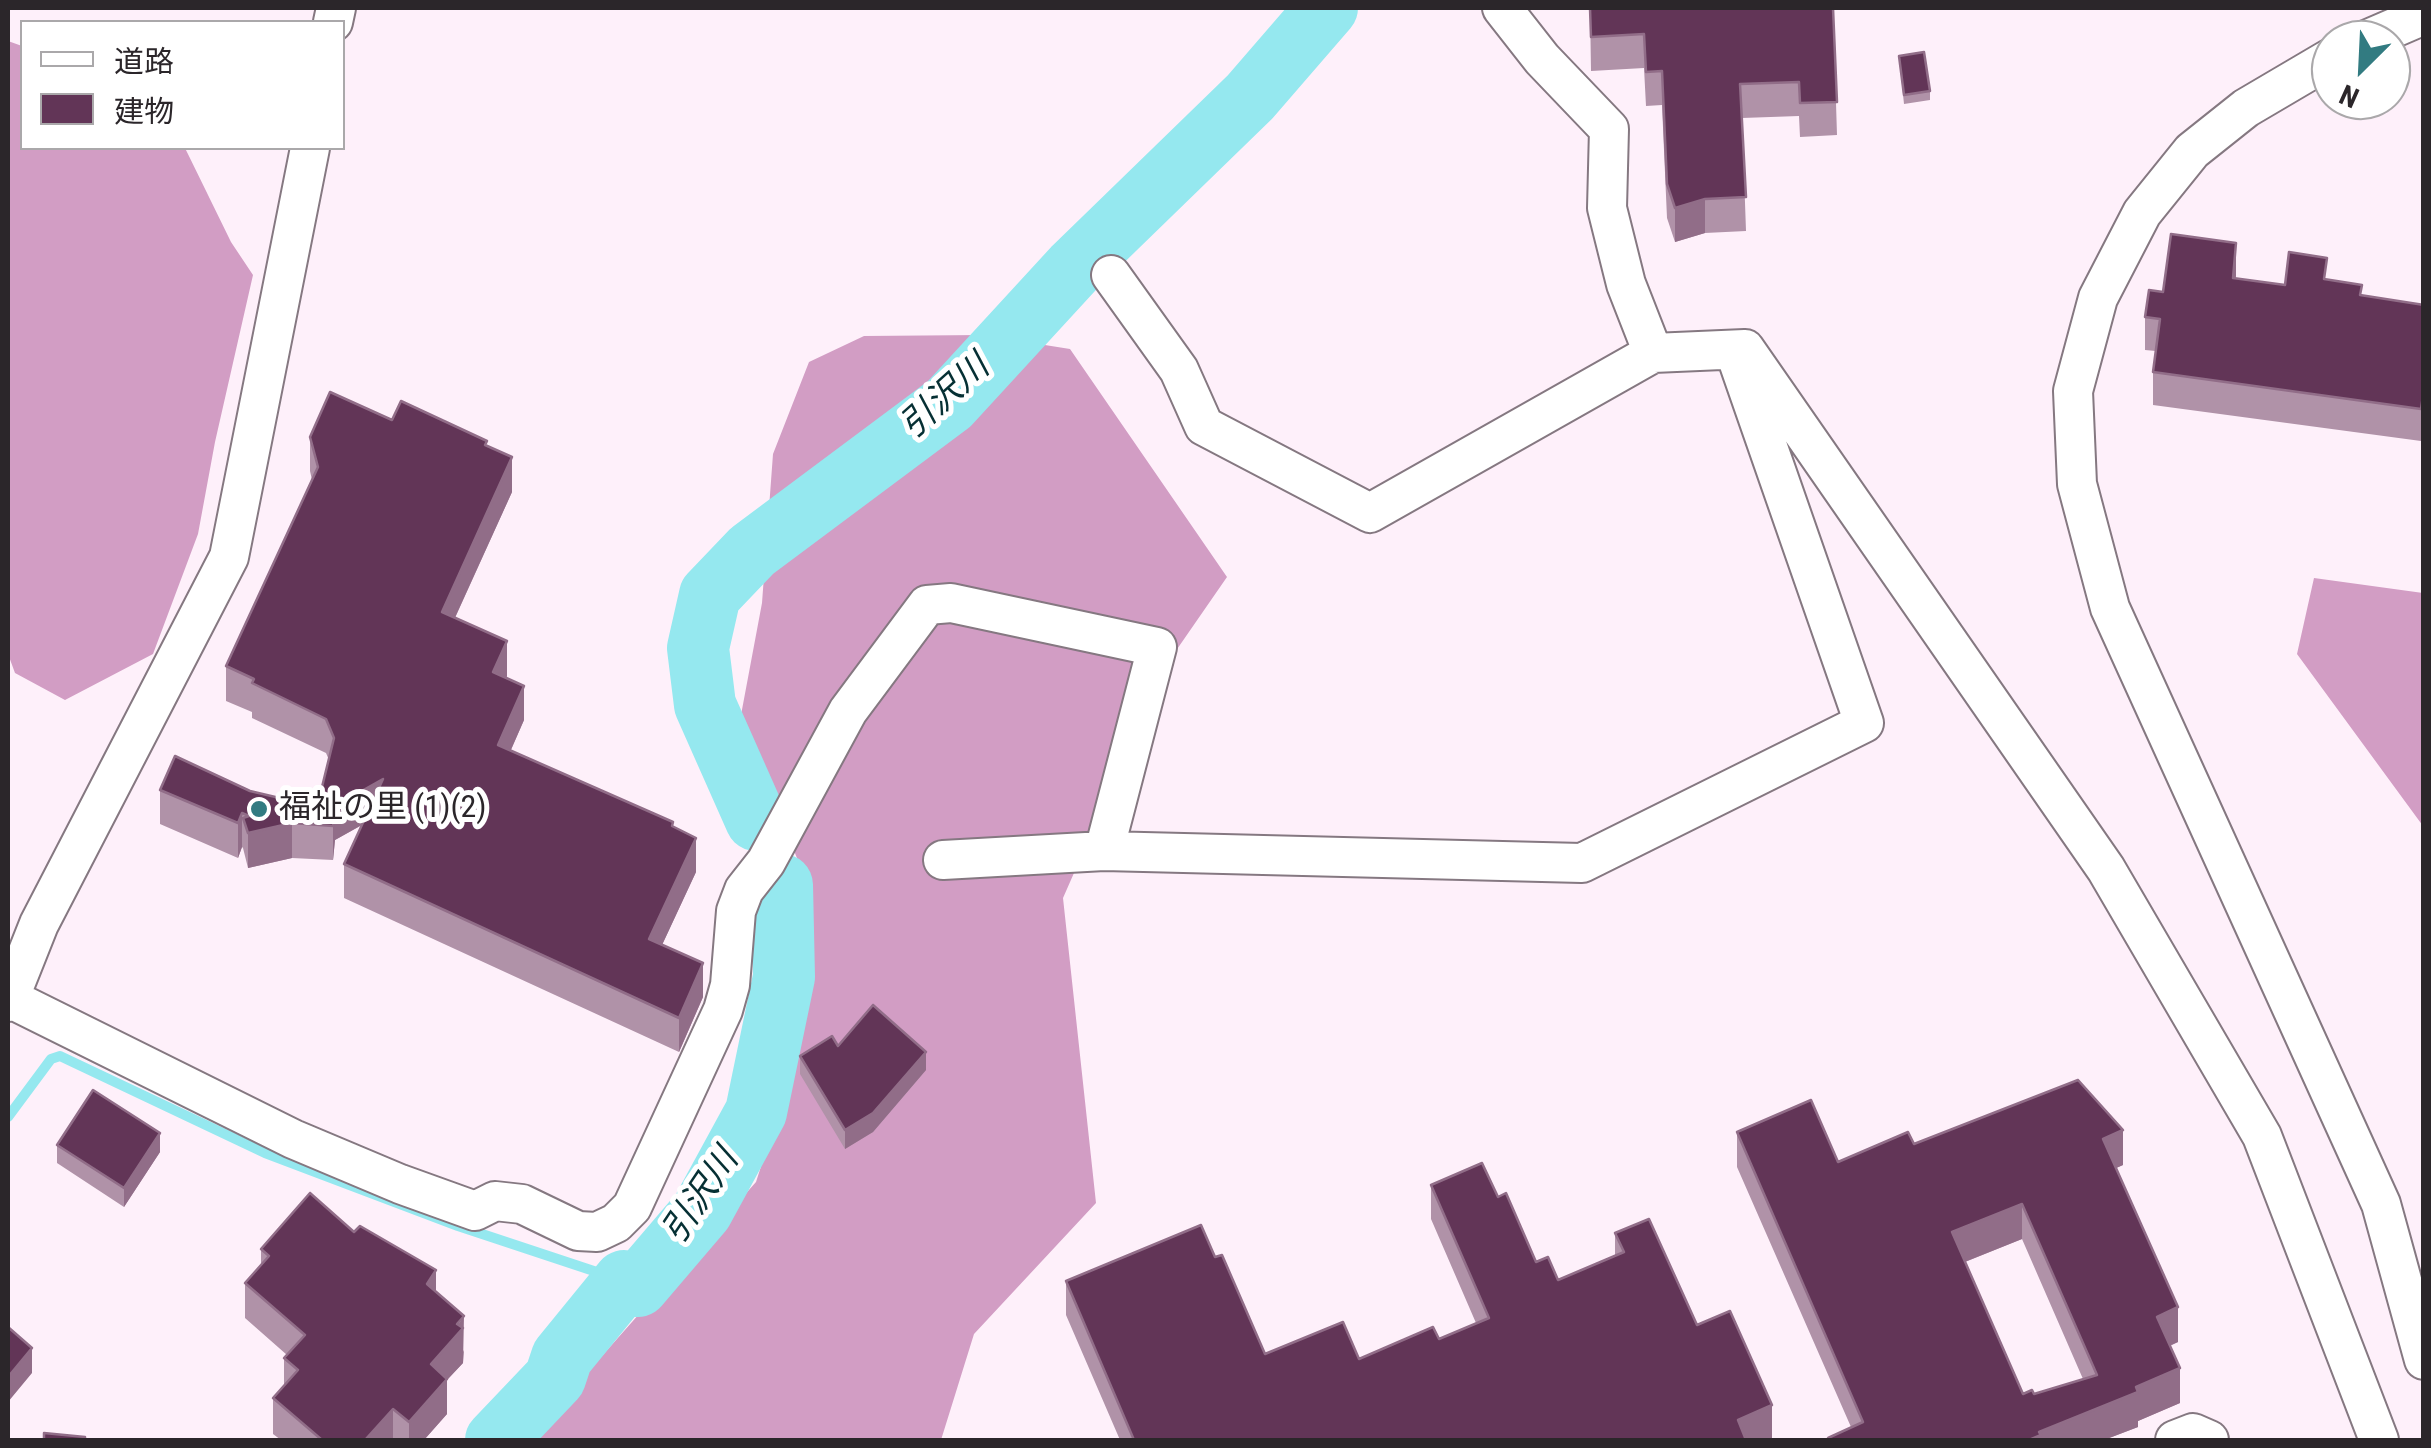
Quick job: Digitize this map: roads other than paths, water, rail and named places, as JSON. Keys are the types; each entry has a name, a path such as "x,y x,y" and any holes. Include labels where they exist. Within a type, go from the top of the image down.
{"street":[{"path":"1502,8 1542,59 1609,129 1607,208 1626,284 1653,353"},
{"path":"2311,70 2246,108 2192,152 2142,213 2098,298 2074,390 2076,484 2110,608 2381,1204 2424,1360"},
{"path":"310,150 230,557 39,924 8,1000 294,1140 400,1184 475,1212 495,1201 522,1204 578,1231 598,1232 616,1223 632,1206 723,1010 730,984 736,910 744,890 766,862 848,711 927,606 951,603 1157,647 1104,850"},
{"path":"1111,276 1179,370 1204,426 1370,513 1653,353 1746,349 2106,869 2262,1136 2379,1440"},
{"path":"943,860 1104,850 1582,863 1864,722 1734,349"},
{"path":"2175,1440 2193,1433 2209,1440"}],"waterway":[{"name":"引沢川","path":"756,820 705,705 698,648 710,595 752,551 949,404 1074,268 1250,97 1327,8"},
{"name":"引沢川","path":"496,1440 555,1378 562,1357 624,1281 638,1286 702,1211 756,1112 784,977 782,885"},
{"path":"8,1117 51,1059 60,1056 265,1153 458,1226 624,1281"}],"place":[{"name":"福祉の里 (1)(2)","path":"259,809"}]}
